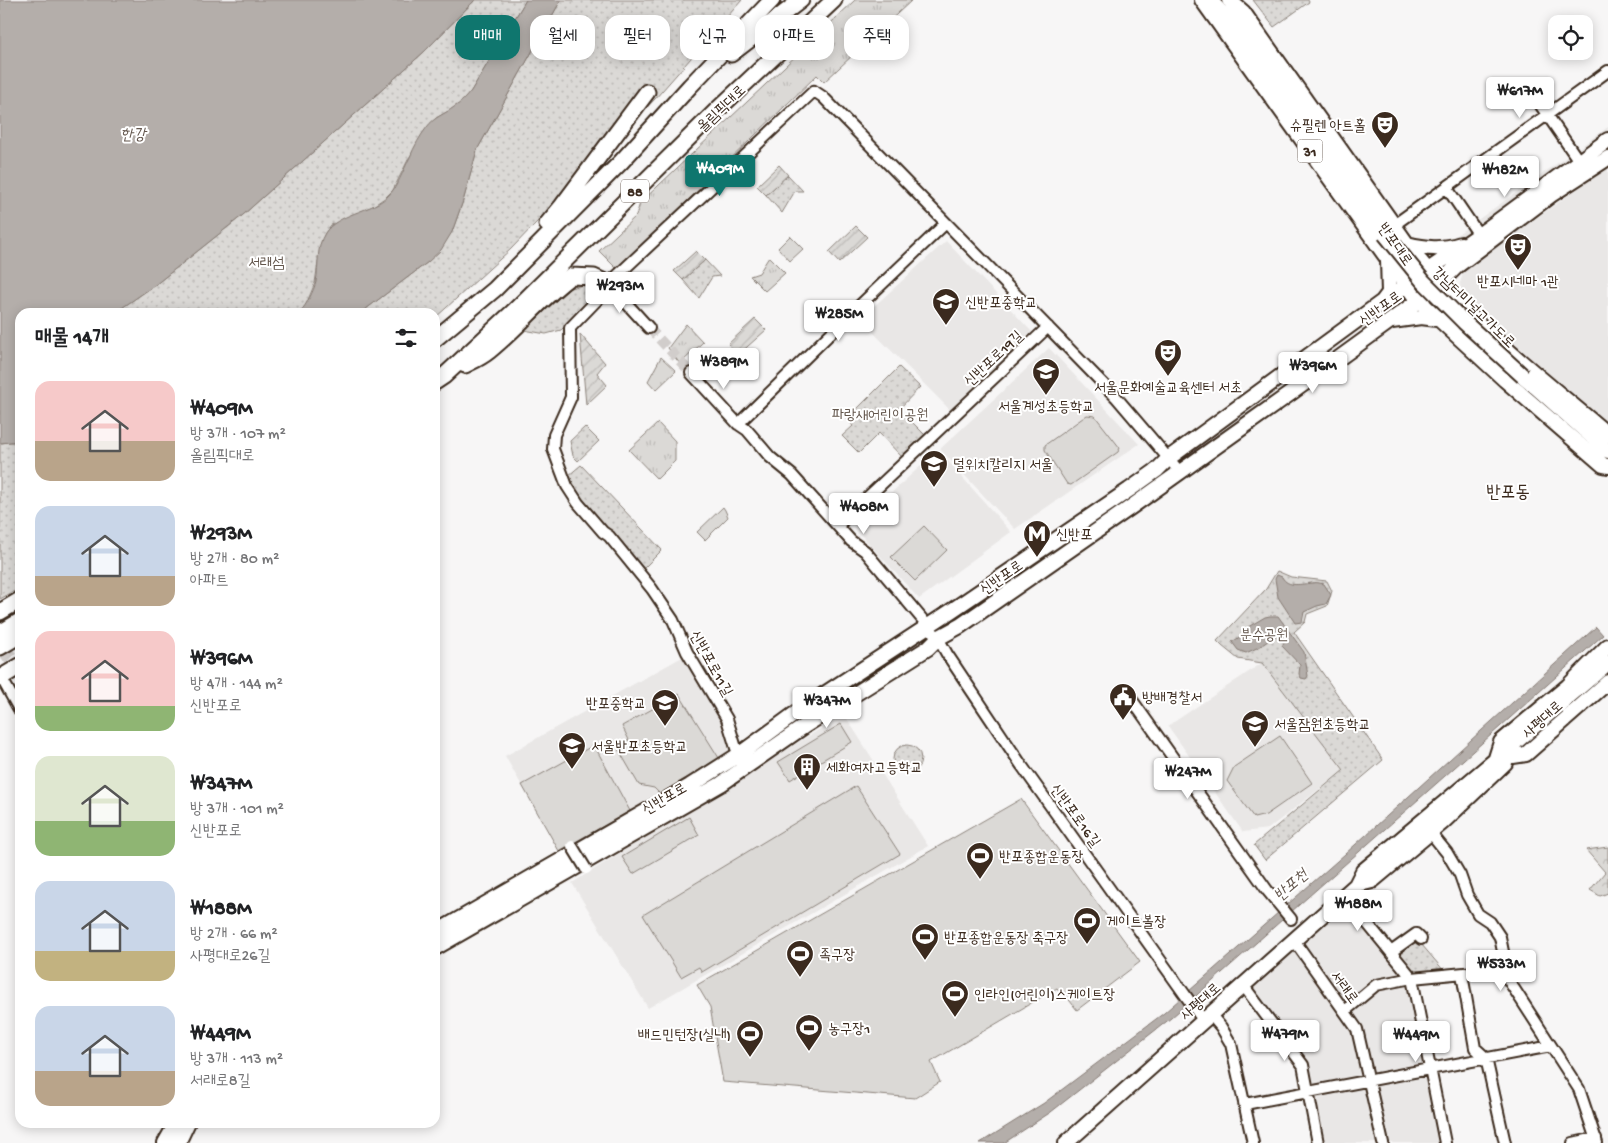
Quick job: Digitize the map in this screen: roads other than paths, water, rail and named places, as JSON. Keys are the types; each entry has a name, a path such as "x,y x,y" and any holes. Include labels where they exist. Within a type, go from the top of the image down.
{"highway":[{"name":"88","path":"440,335 487,295 621,162 772,0"},
{"path":"690,86 801,0"},
{"name":"올림픽대로","path":"440,379 514,311 716,111 834,0"},
{"path":"487,295 562,206 647,92"},
{"path":"440,379 487,352 510,333 548,294 572,276 594,277 609,284"},
{"path":"0,612 15,603"},
{"path":"0,633 15,625"},
{"path":"0,647 15,638"},
{"path":"0,678 15,669"}],"main road":[{"name":"반포대로","path":"1202,0 1406,286 1418,300 1437,319 1603,465 1608,466"},
{"name":"31","path":"1210,0 1220,11 1234,21"},
{"name":"반포대로","path":"1229,0 1243,12 1407,244 1439,284 1489,333 1608,435"},
{"name":"31","path":"1229,0 1234,21"},
{"name":"강남터미널고가도로","path":"1234,21 1385,234 1423,281 1464,322 1608,451"},
{"name":"신반포로","path":"440,930 690,786 740,754 803,708 1129,490 1157,470 1169,458 1382,302 1476,237 1608,140"},
{"name":"신반포로","path":"440,945 720,784 806,725 928,648 938,638 968,620 1131,508 1418,300 1458,266 1551,195 1608,158"},
{"path":"1407,244 1435,248 1452,246 1476,237"},
{"path":"1382,302 1389,293 1388,260"},
{"path":"1453,299 1450,286 1458,266"},
{"path":"1388,322 1421,317 1437,319"},
{"path":"1477,354 1474,348 1475,340 1481,334 1489,333"},
{"path":"1494,761 1500,742 1568,686 1608,646"},
{"name":"사평대로","path":"1067,1143 1356,885 1363,871 1608,663"},
{"path":"1513,756 1608,672"},
{"name":"사평대로","path":"1356,885 1372,881 1430,832 1513,756 1526,754 1608,682"},
{"path":"165,1143 174,1128"},
{"path":"178,1143 185,1128"}],"street":[{"path":"1476,237 1447,188 1608,71"},
{"name":"신반포로11길","path":"740,754 736,748 727,719 687,652 673,620 652,589 609,536 603,532 578,503 567,486 553,449 554,435 571,397 570,328 599,298 603,289 814,91 823,97 946,223"},
{"path":"1539,103 1579,160"},
{"name":"반포대로","path":"1394,225 1447,188"},
{"path":"738,424 946,223 1116,397 1180,472"},
{"path":"609,284 649,328"},
{"name":"신반포로19길","path":"838,525 1048,327"},
{"name":"신반포로16길","path":"691,373 738,424 747,430 770,457 792,475 852,541 865,552 938,638 1022,766 1190,1002 1206,1017 1221,1027 1231,1044 1252,1143"},
{"path":"0,678 15,703"},
{"path":"1127,693 1269,893 1291,919"},
{"path":"1430,832 1456,867 1467,895 1478,914 1490,922 1500,937 1509,980 1579,1089 1596,1141 1572,1143"},
{"path":"572,846 586,869"},
{"path":"1344,896 1412,978 1445,1143"},
{"path":"1391,952 1416,934 1421,939"},
{"name":"서래로","path":"1294,940 1357,1029 1383,1143"},
{"path":"1344,1012 1376,985 1412,978 1506,969"},
{"path":"1462,974 1475,1048 1486,1058 1505,1143"},
{"path":"1243,985 1303,1065 1318,1143"},
{"path":"1244,1104 1551,1046"}],"water":[{"name":"한강","path":"0,0 475,0 460,15 455,15 455,20 425,51 243,215 155,285 122,308 15,308 15,442 0,443"},
{"path":"526,0 561,0 553,15 530,15 530,55 477,150 464,198 452,232 441,250 367,308 303,308 310,298 316,282 320,244 325,233 337,221 372,206 387,197 397,183 424,130 433,121 465,98 490,60 520,60 520,15 517,15"},
{"path":"1277,575 1291,584 1324,584 1331,595 1326,604 1304,612 1302,622 1295,623 1278,597 1275,579"},
{"path":"1270,616 1278,616 1304,652 1308,676 1306,679 1301,678 1299,674 1300,665 1282,646 1284,643 1283,637 1277,635 1246,653 1238,650 1232,642 1246,633 1248,627"},
{"name":"반포천","path":"1596,627 1603,635 1171,1018 1051,1112 1004,1143 980,1143 1044,1103 1164,1013 1345,854"}],"tunnel":[{"path":"649,328 691,373"},
{"path":"0,658 15,643"}],"place":[{"name":"슈필렌 아트홀","path":"1385,149"},
{"name":"반포시네마 1관","path":"1518,271"},
{"name":"신반포중학교","path":"946,326"},
{"name":"서울문화예술교육센터 서초","path":"1168,377"},
{"name":"서울계성초등학교","path":"1046,396"},
{"name":"덜위치칼리지 서울","path":"934,488"},
{"name":"신반포","path":"1037,558"},
{"name":"방배경찰서","path":"1123,721"},
{"name":"반포중학교","path":"665,727"},
{"name":"서울잠원초등학교","path":"1255,748"},
{"name":"서울반포초등학교","path":"572,770"},
{"name":"세화여자고등학교","path":"807,791"},
{"name":"반포종합운동장","path":"980,880"},
{"name":"게이트볼장","path":"1087,945"},
{"name":"반포종합운동장 축구장","path":"925,961"},
{"name":"족구장","path":"800,978"},
{"name":"인라인(어린이)스케이트장","path":"955,1018"},
{"name":"농구장1","path":"809,1052"},
{"name":"배드민턴장(실내)","path":"750,1058"}],"district":[{"name":"반포동","path":"1508,491"}],"park label":[{"name":"서래섬","path":"266,262"},
{"name":"파랑새어린이공원","path":"880,414"},
{"name":"분수공원","path":"1264,634"}]}
